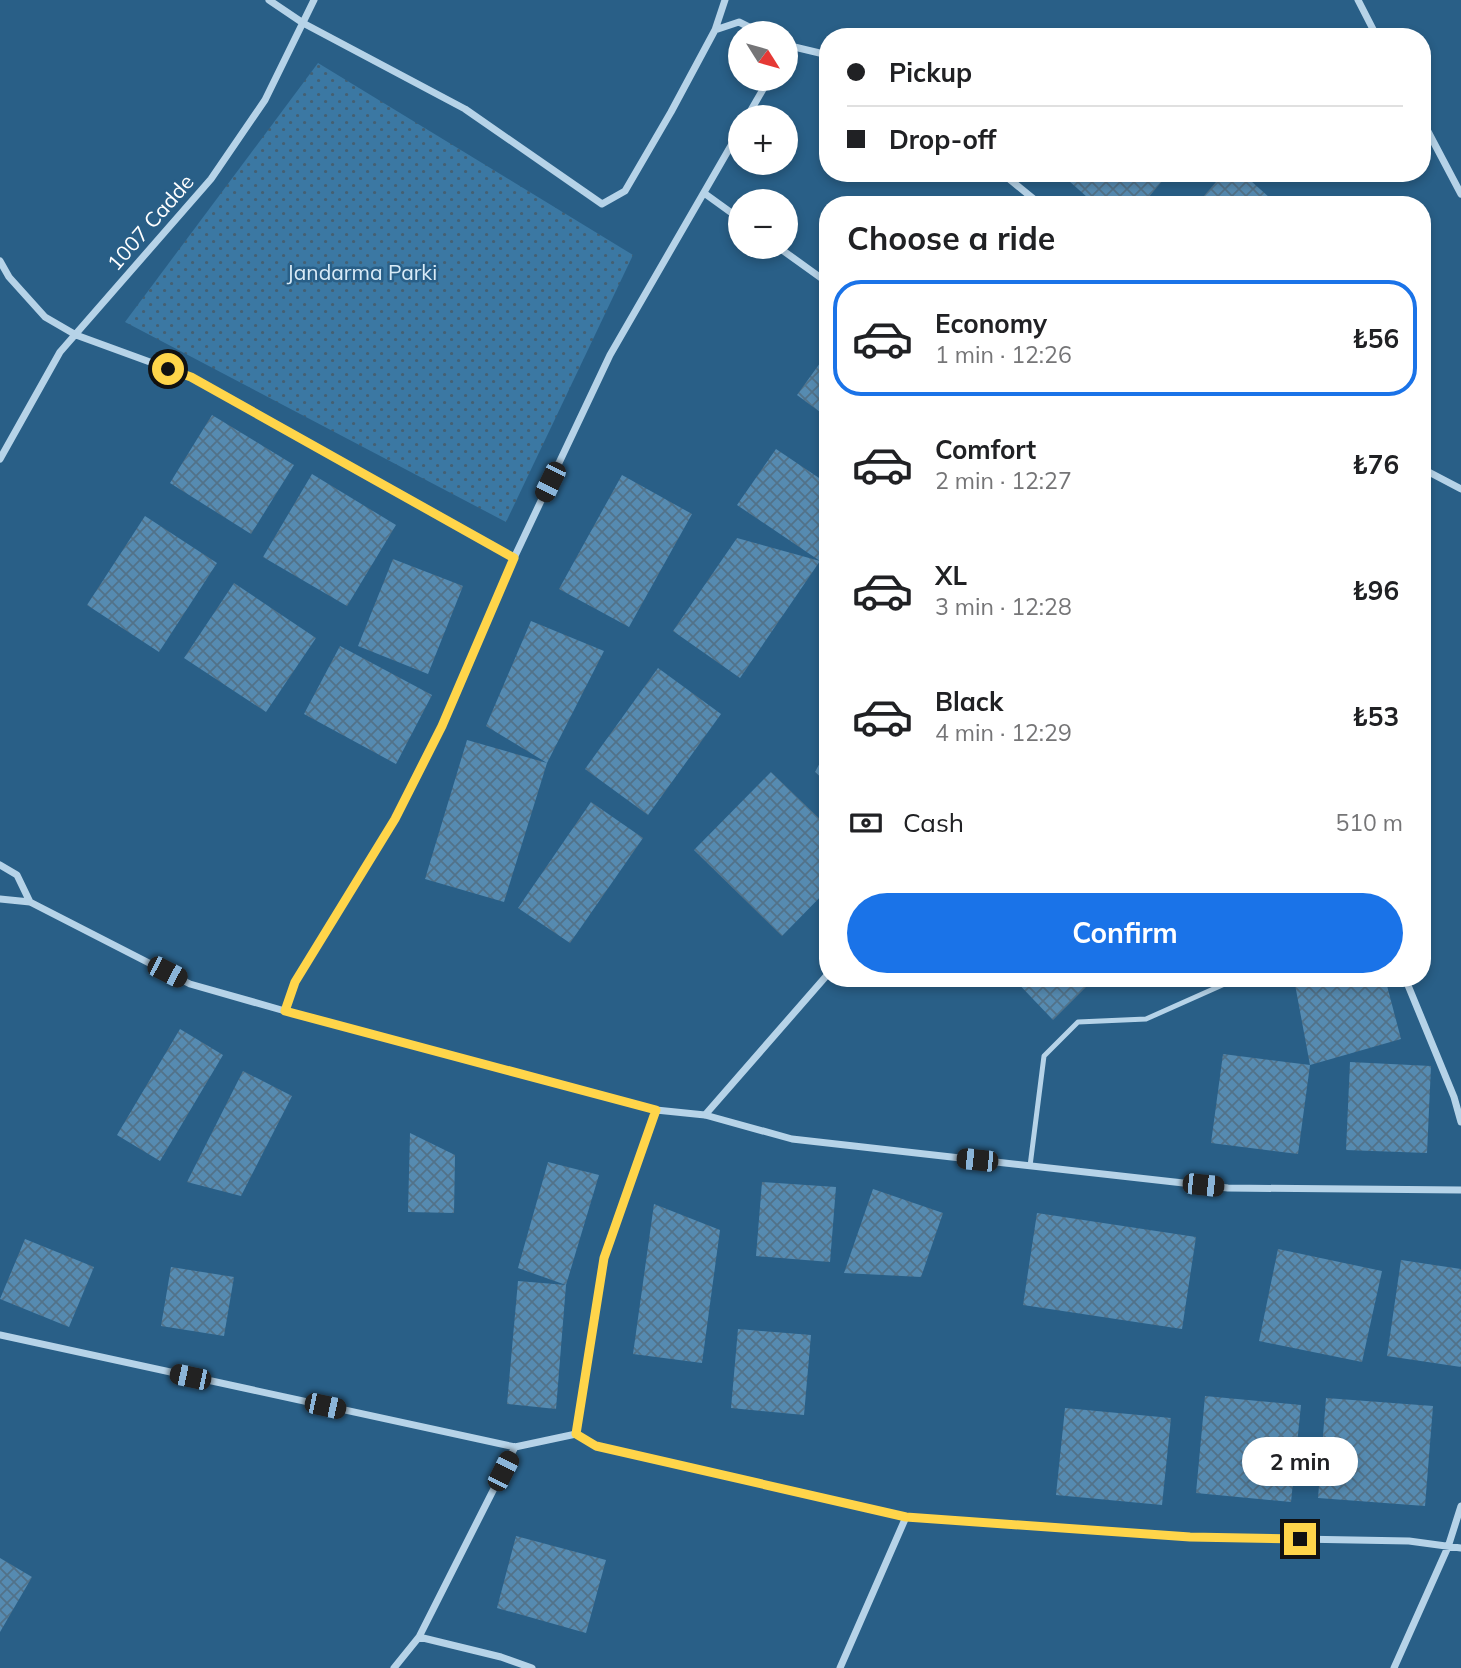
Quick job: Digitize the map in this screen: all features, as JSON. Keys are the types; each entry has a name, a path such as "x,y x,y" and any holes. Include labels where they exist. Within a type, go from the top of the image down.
{"street":[{"path":"269,0 303,23 465,108 602,204 625,191 715,30 725,0"},
{"name":"1007 Cadde","path":"0,459 60,352 211,179 265,100 314,0"},
{"path":"1358,0 1372,28"},
{"path":"715,30 728,26"},
{"path":"798,49 819,53"},
{"path":"1431,137 1461,194"},
{"path":"285,1011 295,982 395,819 442,726 514,558 610,355 728,151"},
{"path":"1013,182 1030,196"},
{"path":"704,193 728,210"},
{"path":"794,259 819,277"},
{"path":"0,261 9,277 46,317 76,335 191,377 514,558"},
{"path":"1431,473 1461,489"},
{"path":"0,865 17,875 30,902"},
{"path":"0,899 30,902 190,984 656,1110 705,1115 792,1139 1228,1188 1461,1190"},
{"path":"705,1115 819,984"},
{"path":"1409,987 1454,1097 1461,1122"},
{"path":"576,1434 604,1258 656,1110"},
{"path":"0,1335 515,1447 576,1434 596,1446 906,1517 1190,1537 1409,1541 1461,1548"},
{"path":"394,1668 419,1637 515,1447"},
{"path":"1394,1668 1448,1547 1461,1506"},
{"path":"840,1668 906,1517"},
{"path":"419,1637 501,1657 532,1668"}],"lane":[{"path":"1030,1166 1044,1056 1078,1022 1146,1019 1218,987"}],"green space":[{"name":"Jandarma Parki","path":"318,63 633,255 506,522 125,322"}],"building":[{"path":"1070,182 1161,182 1150,196 1086,196"},
{"path":"1216,182 1252,182 1268,196 1204,196"},
{"path":"819,364 819,411 797,395"},
{"path":"212,415 294,465 251,534 170,483"},
{"path":"776,449 819,478 819,560 737,505"},
{"path":"312,474 396,525 347,606 263,557"},
{"path":"622,475 692,514 629,627 559,589"},
{"path":"145,516 217,563 159,652 87,605"},
{"path":"737,538 819,561 740,678 673,631"},
{"path":"393,559 463,586 428,674 358,646"},
{"path":"234,583 316,638 266,712 184,658"},
{"path":"531,621 604,651 547,763 486,726"},
{"path":"340,646 432,695 396,764 304,714"},
{"path":"658,668 721,714 648,815 585,769"},
{"path":"467,740 547,763 504,902 425,879"},
{"path":"771,772 819,818 819,898 782,936 694,850"},
{"path":"591,802 643,838 570,943 518,908"},
{"path":"1022,987 1086,987 1053,1020"},
{"path":"1295,987 1387,987 1401,1039 1310,1065"},
{"path":"180,1029 223,1055 160,1161 117,1135"},
{"path":"1223,1054 1310,1065 1298,1154 1211,1143"},
{"path":"1350,1062 1431,1066 1427,1153 1346,1150"},
{"path":"243,1071 292,1096 241,1196 187,1182"},
{"path":"410,1133 455,1155 454,1213 408,1212"},
{"path":"548,1162 599,1175 566,1285 518,1268"},
{"path":"762,1182 836,1187 830,1262 756,1256"},
{"path":"873,1189 943,1213 921,1277 844,1273"},
{"path":"654,1204 720,1230 702,1363 633,1354"},
{"path":"1037,1213 1196,1237 1182,1329 1023,1305"},
{"path":"25,1239 94,1267 69,1327 0,1299"},
{"path":"1278,1249 1382,1271 1362,1362 1259,1341"},
{"path":"1401,1260 1461,1269 1461,1367 1387,1356"},
{"path":"171,1267 234,1277 224,1336 161,1326"},
{"path":"518,1281 566,1285 556,1409 507,1404"},
{"path":"738,1329 811,1335 804,1415 731,1408"},
{"path":"1205,1396 1301,1405 1291,1502 1196,1493"},
{"path":"1326,1398 1433,1406 1425,1506 1318,1498"},
{"path":"1065,1408 1171,1418 1162,1505 1056,1495"},
{"path":"516,1536 606,1560 586,1633 497,1608"},
{"path":"0,1558 32,1577 0,1632"}],"route":[{"path":"168,369 191,377 514,558 442,726 395,819 295,982 285,1011 656,1110 604,1258 576,1434 596,1446 906,1517 1190,1537 1300,1539"}]}
